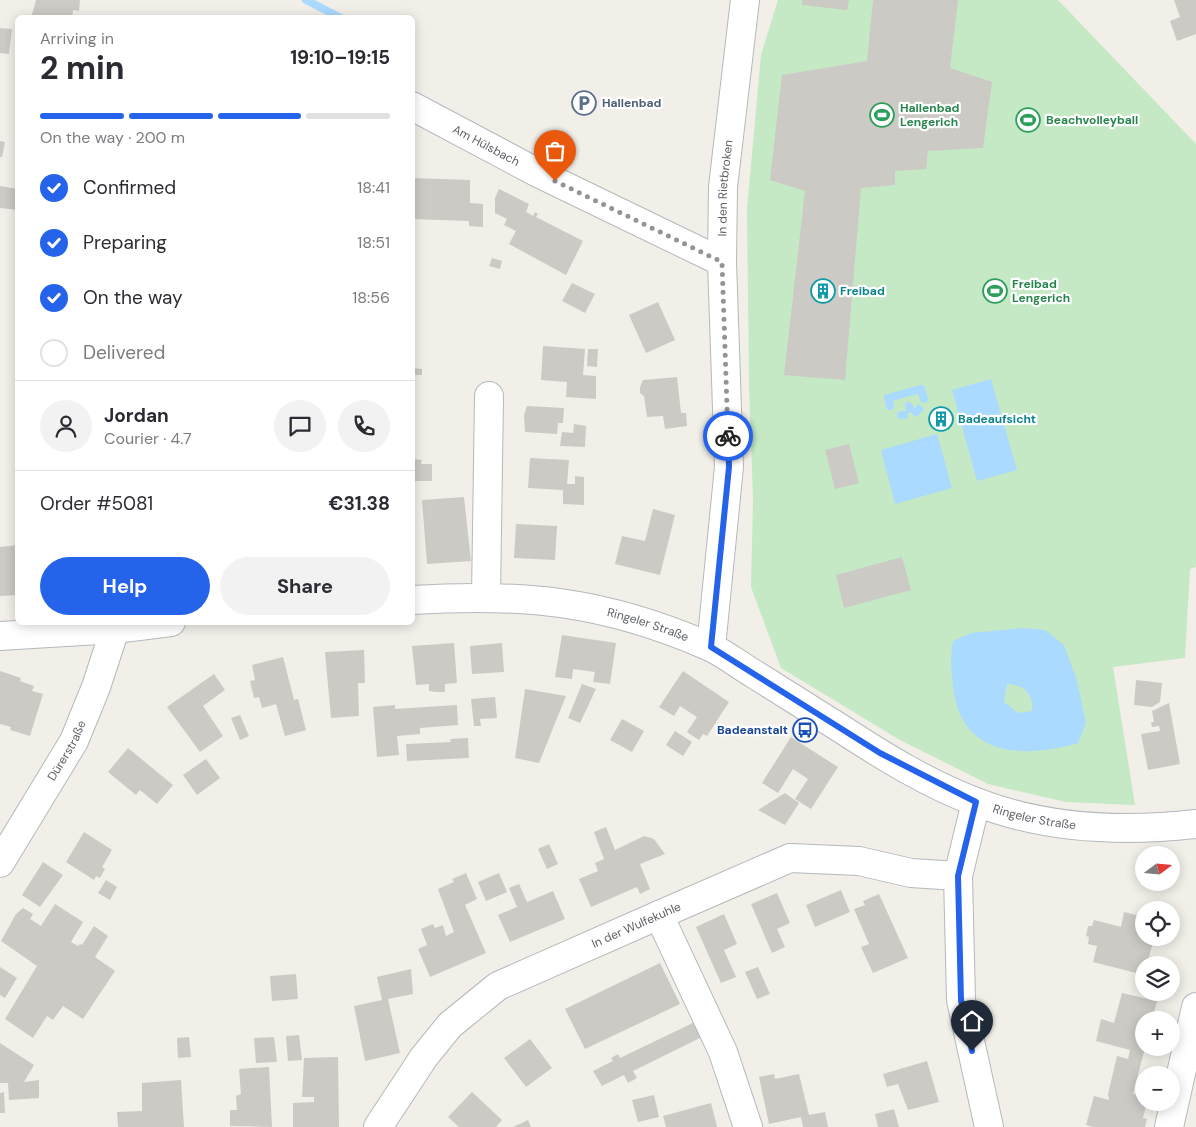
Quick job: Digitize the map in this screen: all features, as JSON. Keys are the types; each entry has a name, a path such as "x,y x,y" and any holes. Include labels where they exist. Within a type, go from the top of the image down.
{"street":[{"name":"In den Rietbroken","path":"711,647 729,467 722,262 723,187 745,0"},
{"name":"Am Hülsbach","path":"415,108 538,173 722,262"},
{"path":"486,597 489,396"},
{"name":"Ringeler Straße","path":"415,600 486,597 551,600 600,608 650,622 711,647 880,753 976,802 1010,813 1050,821 1121,829 1196,824"},
{"path":"0,636 116,629 147,625"},
{"name":"Dürerstraße","path":"0,863 74,741 96,687 116,629"},
{"path":"976,802 958,876 961,1000 989,1127"},
{"name":"In der Wulfekuhle","path":"378,1127 424,1057 450,1025 498,986 658,915 790,858 859,861 911,872 958,876"},
{"path":"658,915 723,1052 748,1127"},
{"path":"1169,1127 1196,1007"}],"green space":[{"path":"778,0 1058,0 1196,144 1196,567 1190,569 1185,658 1113,667 1135,805 1066,802 988,784 900,740 781,668 751,587 753,500 749,382 747,209 761,55"}],"water":[{"path":"991,379 1017,470 977,481 952,390"},
{"path":"937,434 952,488 895,504 881,450"},
{"path":"1023,628 1045,630 1064,645 1077,681 1086,723 1078,743 1036,751 1016,751 998,747 982,740 968,728 958,710 953,687 951,659 953,641 971,633","holes":["1007,684 1013,684 1022,688 1029,695 1032,711 1018,713 1004,702"]}],"building":[{"path":"36,0 80,0 79,11 73,10 72,15 32,15"},
{"path":"802,0 849,0 847,10 802,5"},
{"name":"Hallenbad Lengerich","path":"873,0 958,0 950,68 992,82 983,148 928,151 926,169 895,171 895,185 861,188 845,380 784,375 805,191 770,180 782,75 867,61"},
{"path":"1174,0 1196,0 1196,34 1177,41 1170,21 1180,17"},
{"path":"0,28 12,29 9,54 0,53"},
{"path":"0,141 5,142 2,157 0,157"},
{"path":"415,178 470,180 470,203 483,204 483,227 469,226 469,221 415,219"},
{"path":"0,186 15,188 15,210 0,208"},
{"path":"499,189 529,204 526,212 533,216 535,212 538,214 536,217 583,241 566,275 509,244 516,231 504,225 507,219 495,213 495,198"},
{"path":"492,258 502,261 500,269 489,266"},
{"path":"572,283 595,294 585,313 562,301"},
{"path":"658,302 675,340 646,353 629,315"},
{"path":"543,346 585,349 583,375 596,376 596,399 566,397 567,382 541,380"},
{"path":"588,349 598,349 597,367 587,366"},
{"path":"415,368 422,369 422,375 415,375"},
{"path":"677,377 681,413 686,413 687,426 665,429 663,416 647,417 644,396 640,393 640,387 643,380"},
{"path":"527,406 564,408 563,423 558,423 557,434 525,432 524,415"},
{"name":"Badeaufsicht","path":"939,409 948,411 947,422 937,424 934,416"},
{"path":"574,424 586,426 585,447 560,446 562,432 573,433"},
{"path":"849,444 859,483 835,489 825,450"},
{"path":"530,458 569,460 567,484 575,484 575,476 584,477 584,505 563,504 563,490 528,488"},
{"path":"415,459 422,460 421,464 432,464 432,481 415,481"},
{"path":"464,497 471,561 427,564 422,500"},
{"path":"653,509 675,515 660,575 615,564 622,536 645,541"},
{"path":"516,524 557,526 555,560 514,558"},
{"path":"15,545 15,595 0,596 0,547"},
{"path":"902,557 911,590 844,608 836,575"},
{"path":"562,635 616,643 610,684 593,682 595,672 573,669 572,679 555,677"},
{"path":"454,643 457,683 445,684 445,692 429,691 429,684 416,685 412,646"},
{"path":"502,643 504,672 472,674 470,646"},
{"path":"364,650 365,683 358,683 359,716 331,718 325,652"},
{"path":"283,657 294,700 298,699 306,730 285,736 276,704 262,708 259,697 254,698 250,681 255,680 252,665"},
{"path":"0,671 21,678 20,681 34,686 32,691 43,694 30,736 10,730 11,727 0,724"},
{"path":"683,671 729,702 707,736 703,734 699,740 687,732 697,717 680,706 674,716 659,707"},
{"path":"214,674 225,690 203,706 223,736 200,752 167,707"},
{"path":"1136,680 1162,683 1160,702 1152,707 1134,705"},
{"path":"582,684 596,689 580,723 568,718"},
{"path":"525,689 566,696 539,763 515,758"},
{"path":"495,697 497,718 480,719 481,726 474,726 471,699"},
{"path":"1169,703 1180,764 1148,770 1141,734 1160,731 1159,726 1152,727 1151,722 1154,722 1152,711"},
{"path":"395,705 395,709 457,705 458,725 420,728 420,734 397,736 399,755 377,757 373,707"},
{"path":"240,715 249,736 240,740 231,718"},
{"path":"622,719 644,731 632,752 610,740"},
{"path":"675,731 692,742 683,756 666,745"},
{"path":"791,737 838,767 811,809 795,799 808,779 793,769 778,793 762,783"},
{"path":"468,738 469,758 407,761 406,744 451,742 450,739"},
{"path":"128,748 173,785 157,804 140,790 136,795 108,772"},
{"path":"206,759 220,778 197,795 183,775"},
{"path":"785,793 799,803 785,825 758,810"},
{"path":"606,827 615,850 644,836 654,839 665,854 640,864 650,889 640,894 637,887 591,907 579,879 598,871 595,863 604,859 594,832"},
{"path":"84,832 112,850 102,867 105,869 100,878 96,876 94,880 66,862"},
{"path":"549,844 558,864 547,869 538,849"},
{"path":"43,862 63,875 40,907 22,895"},
{"path":"466,873 477,899 465,905 486,953 430,977 418,949 427,945 421,929 433,924 435,928 443,925 446,936 454,932 438,889 454,882 452,879"},
{"path":"499,873 507,892 486,901 478,882"},
{"path":"106,880 117,887 110,900 98,893"},
{"path":"519,884 527,902 553,891 565,919 510,942 498,915 517,907 509,888"},
{"path":"841,890 850,912 815,927 806,905"},
{"path":"777,893 790,923 777,929 785,947 772,953 751,904"},
{"path":"879,894 908,958 873,973 861,947 869,944 854,909 865,905 863,901"},
{"path":"55,904 83,922 71,942 78,946 82,945 94,926 108,936 95,957 115,971 83,1019 63,1006 53,1020 47,1016 33,1038 5,1019 37,966 1,941 16,914 23,908 33,914 30,919 41,926"},
{"path":"1124,912 1135,915 1135,946 1152,946 1149,956 1135,956 1135,973 1093,962 1097,946 1088,944 1089,937 1086,936 1088,926 1092,926 1094,920 1121,927"},
{"path":"724,914 737,944 724,950 736,977 721,983 696,927"},
{"path":"660,963 680,1004 585,1049 565,1009"},
{"path":"0,967 17,978 5,998 0,995"},
{"path":"758,967 770,994 757,999 745,972"},
{"path":"411,969 413,994 388,999 400,1053 365,1061 354,1006 382,1000 377,977"},
{"path":"296,974 298,999 272,1001 270,976"},
{"path":"1122,993 1135,996 1135,1001 1157,1001 1154,1011 1135,1011 1135,1056 1143,1056 1140,1066 1135,1066 1133,1094 1135,1095 1135,1111 1145,1111 1143,1118 1147,1119 1145,1127 1093,1127 1086,1125 1094,1096 1109,1100 1108,1094 1117,1056 1128,1059 1130,1050 1096,1041 1101,1019 1114,1023"},
{"path":"699,1020 706,1035 633,1071 637,1078 628,1083 624,1075 602,1086 593,1071 613,1061 611,1058 618,1054 620,1058"},
{"path":"299,1035 302,1060 288,1061 286,1036"},
{"path":"189,1037 191,1057 178,1058 177,1038"},
{"path":"274,1037 277,1062 256,1063 254,1038"},
{"path":"530,1039 552,1068 526,1087 504,1058"},
{"path":"0,1043 34,1065 24,1082 39,1080 39,1098 9,1100 8,1083 0,1083"},
{"path":"338,1057 339,1127 293,1127 293,1103 314,1102 314,1097 302,1097 304,1058"},
{"path":"927,1061 939,1102 908,1110 898,1084 887,1087 883,1074"},
{"path":"269,1067 272,1127 230,1126 230,1110 237,1110 236,1096 241,1094 239,1069"},
{"path":"774,1074 775,1079 799,1074 809,1115 825,1112 828,1127 803,1127 801,1117 769,1124 759,1077"},
{"path":"181,1080 184,1127 118,1127 117,1112 142,1111 142,1083"},
{"path":"4,1092 5,1113 0,1113 0,1093"},
{"path":"472,1092 502,1120 496,1127 459,1127 448,1117"},
{"path":"654,1095 659,1117 638,1122 632,1100"},
{"path":"711,1103 717,1127 666,1127 663,1116"},
{"path":"894,1109 899,1127 878,1127 875,1114"},
{"path":"528,1120 531,1127 513,1127"}],"waterway":[{"path":"306,0 335,15"},
{"path":"890,406 888,398 921,389 924,399"},
{"path":"916,412 919,409"}],"way so far":[{"path":"555,181 722,262 728,436"}],"place":[{"name":"Hallenbad","path":"584,103"},
{"name":"Hallenbad Lengerich","path":"882,115"},
{"name":"Beachvolleyball","path":"1028,120"},
{"name":"Freibad","path":"823,291"},
{"name":"Freibad Lengerich","path":"995,291"},
{"name":"Badeaufsicht","path":"941,419"},
{"name":"Badeanstalt","path":"805,730"}],"route":[{"path":"728,436 729,467 711,647 864,744 935,783 976,802 958,876 961,1000 972,1051"}]}
